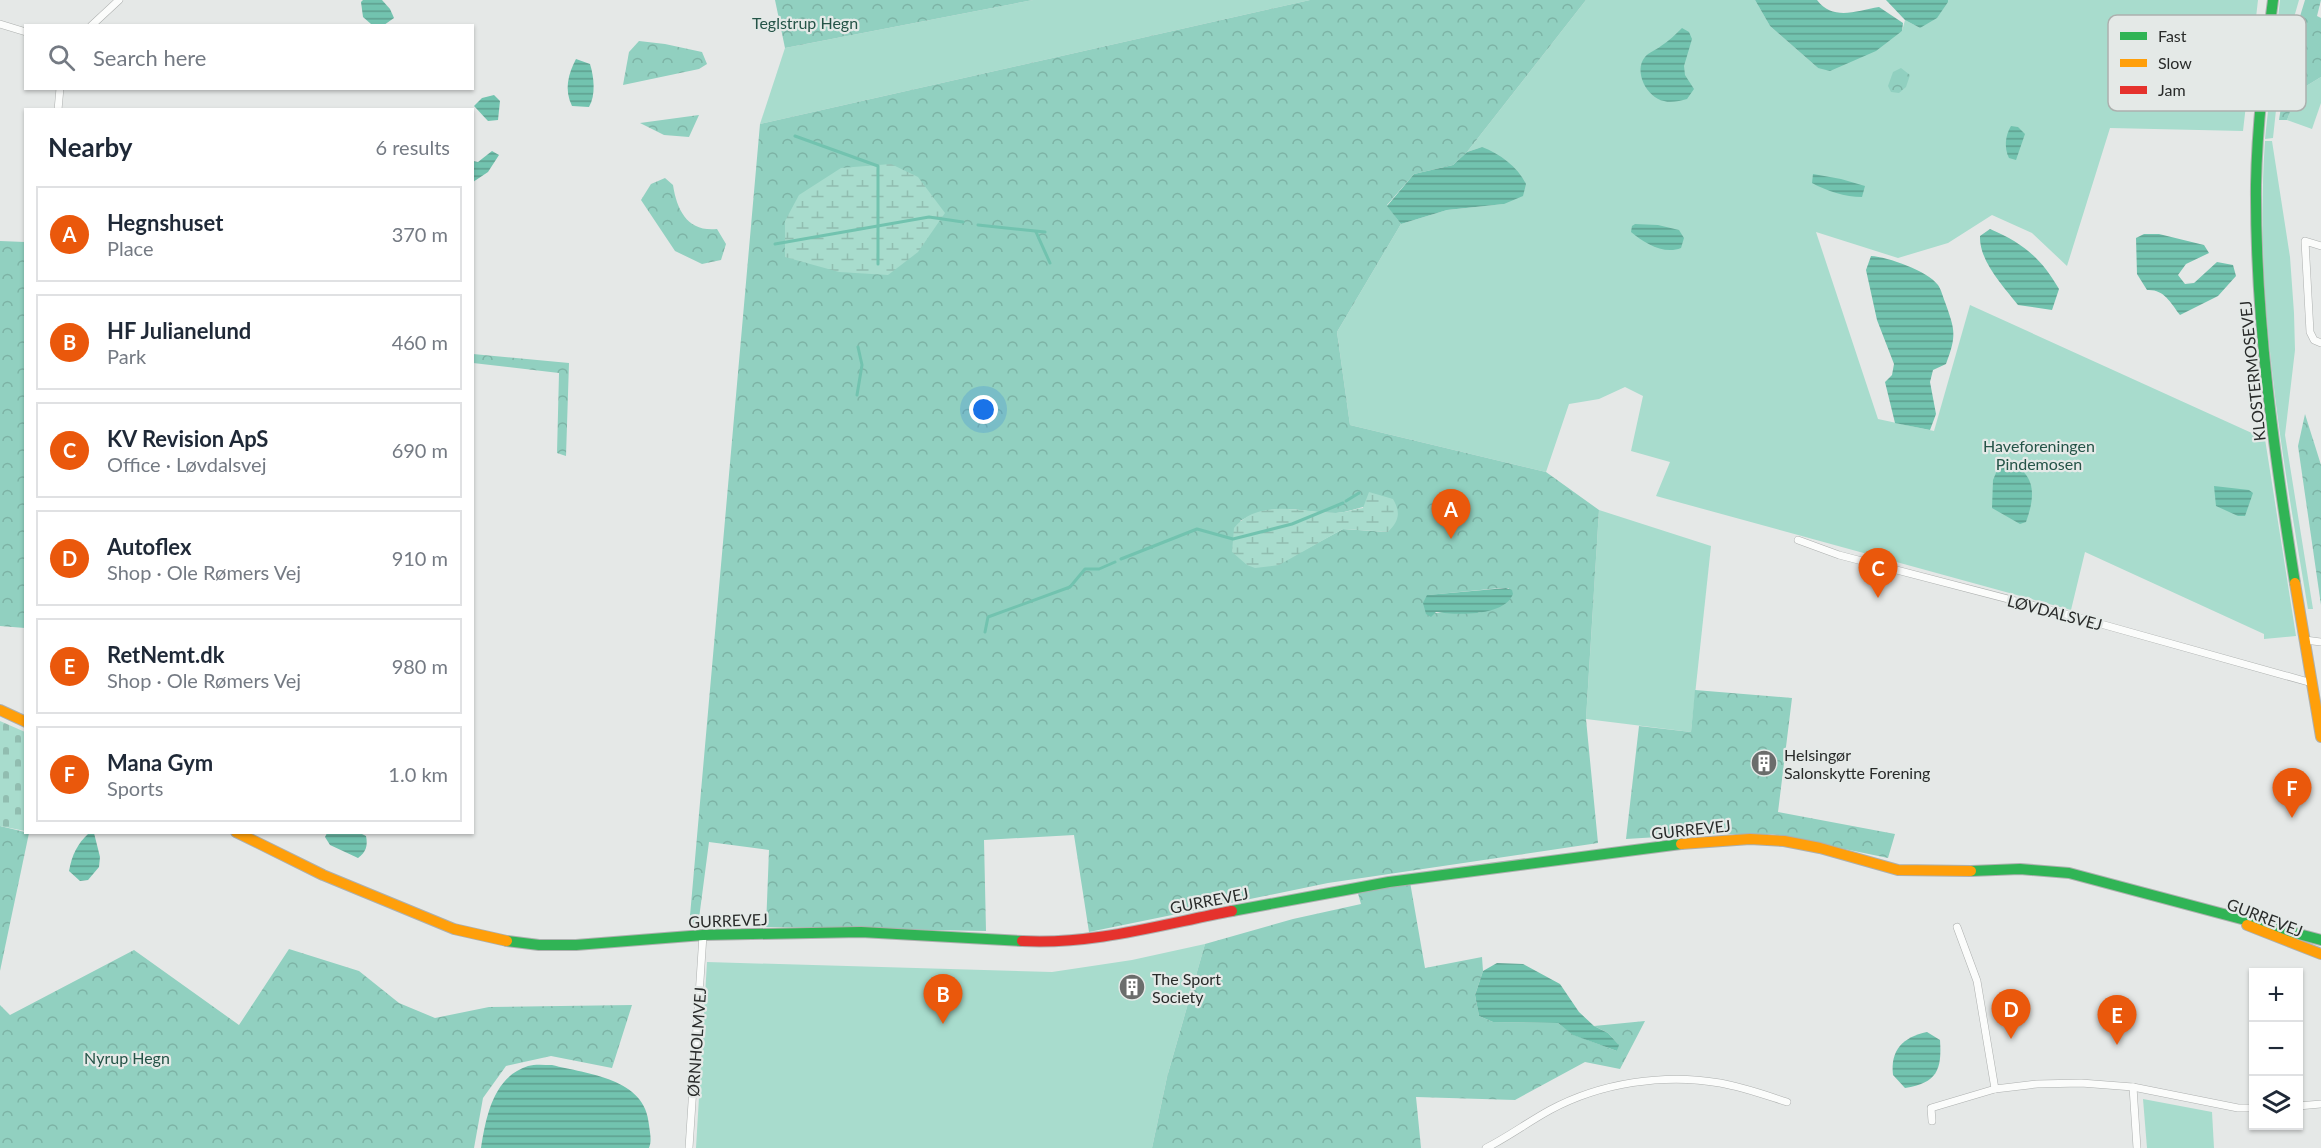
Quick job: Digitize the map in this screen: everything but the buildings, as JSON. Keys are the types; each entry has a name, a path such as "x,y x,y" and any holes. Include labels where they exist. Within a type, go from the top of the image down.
{"street":[{"path":"93,24 118,0"},
{"name":"KLOSTERMOSEVEJ","path":"2271,15 2273,0"},
{"path":"0,24 24,31"},
{"path":"58,108 60,90"},
{"name":"KLOSTERMOSEVEJ","path":"2260,111 2255,195 2257,281 2265,371 2321,737"},
{"path":"2321,246 2305,242 2310,332 2314,340 2321,344"},
{"name":"LØVDALSVEJ","path":"1798,540 1839,555 2047,609 2312,683"},
{"path":"2305,640 2321,642"},
{"path":"0,710 24,719"},
{"name":"GURREVEJ","path":"240,834 323,875 454,929 478,936 539,945 576,945 703,935 861,932 1043,942 1093,938 1389,882 1688,843 1750,839 1784,841 1820,848 1898,870 1936,872 2020,869 2069,873 2321,940"},
{"name":"GURREVEJ","path":"2199,907 2321,954"},
{"path":"1957,927 1977,981 1995,1089"},
{"path":"2250,927 2321,946"},
{"name":"ØRNHOLMVEJ","path":"689,1148 703,935"},
{"path":"1486,1148 1550,1110 1577,1097 1610,1087 1647,1081 1720,1083 1787,1102"},
{"path":"1932,1121 1931,1108 1995,1089 2037,1084 2080,1083 2133,1087 2238,1108 2249,1108"},
{"path":"2133,1087 2137,1148"},
{"path":"2303,1106 2321,1104"}],"green space":[{"name":"Teglstrup Hegn","path":"775,0 1033,0 785,48"},
{"path":"1033,0 1310,0 760,124 785,48"},
{"path":"1310,0 1586,0 1467,152 1453,165 1414,174 1387,205 1401,224 1337,332 1350,425 1546,472 1599,510 1586,719 1598,843 1328,883 1089,932 1074,835 984,840 986,931 766,927 769,850 709,842 698,926 689,927 760,124","holes":["1363,507 1388,532 1343,529 1297,554 1240,521 1277,509 1336,513","1509,588 1497,607 1478,613 1433,613 1428,595"]},
{"name":"Haveforeningen Pindemosen","path":"1586,0 1755,0 1770,26 1818,68 1902,31 1905,20 1920,28 1948,0 2258,0 2256,15 2108,15 2108,111 2245,111 2243,131 2110,128 2067,266 2032,233 1992,215 1948,243 1898,258 1816,232 1878,419 1934,431 1970,305 2265,439 2296,636 2264,639 2264,634 2085,552 2071,610 1656,496 1670,462 1631,451 1643,396 1625,387 1599,399 1569,404 1546,472 1350,425 1337,332 1401,224 1447,210 1504,204 1482,147 1467,152"},
{"path":"2280,0 2299,0 2295,15 2278,15"},
{"path":"2305,0 2321,0 2317,16 2321,18 2321,77 2306,86 2306,15 2300,15"},
{"path":"639,41 702,52 707,64 699,69 623,85 629,52"},
{"path":"1901,68 1910,75 1906,87 1899,93 1891,92 1888,86 1893,72"},
{"path":"2321,77 2321,103 2312,129 2287,120 2290,111 2306,111 2306,86"},
{"path":"2268,111 2276,111 2273,138 2265,139"},
{"path":"2280,111 2290,111 2287,120 2279,120"},
{"path":"699,115 689,137 664,135 640,123"},
{"path":"2265,141 2272,141 2290,257 2295,350 2285,435 2313,609 2308,609 2289,493 2267,318 2263,259"},
{"path":"891,164 918,177 945,213 918,252 888,275 839,272 785,257 785,221 799,195 841,168"},
{"path":"665,178 673,185 677,203 691,223 698,227 717,229 726,244 721,260 702,264 675,251 641,200 651,184"},
{"path":"0,241 24,242 24,628 0,626"},
{"path":"474,354 569,363 566,456 557,453 559,373 474,363"},
{"path":"2305,414 2321,465 2321,605 2298,446"},
{"path":"1369,492 1393,499 1396,504 1398,517 1388,532 1343,529 1279,565 1255,568 1247,565 1232,552 1234,528 1244,518 1269,510 1335,513 1363,508"},
{"path":"1599,510 1711,546 1691,732 1586,719"},
{"path":"1695,690 1792,698 1778,812 1895,834 1888,858 1772,834 1707,834 1626,839 1639,726 1691,732"},
{"path":"0,721 24,732 24,831 0,826"},
{"path":"0,826 29,834 0,971"},
{"path":"1410,882 1425,968 1482,957 1483,971 1475,995 1479,1016 1493,1022 1558,1023 1574,1035 1617,1051 1618,1044 1608,1033 1594,1026 1645,1021 1620,1069 1585,1062 1515,1100 1416,1097 1421,1148 1152,1148 1167,1077 1205,944 1293,919 1361,904 1357,890"},
{"path":"1205,944 1167,1077 1152,1148 696,1148 707,962 1052,972 1132,960"},
{"name":"Nyrup Hegn","path":"289,949 359,971 399,1003 435,1018 489,1007 632,1005 612,1068 551,1056 506,1066 483,1098 474,1148 0,1148 0,1005 10,1015 134,950 239,1025"},
{"path":"2143,1099 2212,1112 2214,1148 2147,1148"}],"shaded area":[{"path":"363,0 382,0 394,18 385,24 371,24 363,17 361,2"},
{"path":"1755,0 1817,0 1830,11 1845,13 1879,7 1903,23 1902,31 1876,51 1830,71 1818,68 1770,26"},
{"path":"1886,0 1948,0 1948,2 1937,18 1920,28 1905,20"},
{"path":"1682,28 1689,32 1692,39 1684,66 1685,75 1694,89 1687,99 1664,101 1652,95 1647,89 1641,76 1642,63 1647,55 1667,42"},
{"path":"576,59 590,64 593,92 589,107 572,106 568,94 568,82"},
{"path":"494,95 500,101 498,120 488,121 474,106 482,98"},
{"path":"2011,126 2018,127 2025,134 2016,160 2009,158 2006,150 2006,138"},
{"path":"1482,147 1513,166 1526,184 1523,196 1504,204 1447,210 1401,224 1387,206 1414,174 1453,165 1467,152"},
{"path":"492,151 499,155 488,172 474,181 474,161 478,162"},
{"path":"1813,174 1865,186 1862,197 1843,195 1818,186 1812,183"},
{"path":"1635,224 1658,225 1679,230 1684,238 1681,248 1668,250 1648,244 1631,232"},
{"path":"1990,229 2022,246 2045,269 2059,289 2052,310 2018,305 1999,281 1983,255 1981,245 1980,236"},
{"path":"2144,234 2159,234 2204,245 2209,253 2186,264 2178,275 2185,284 2194,283 2217,262 2233,265 2236,276 2218,296 2180,315 2162,294 2147,290 2137,274 2136,238"},
{"path":"1871,256 1907,266 1933,280 1940,289 1953,326 1952,346 1946,364 1933,370 1930,382 1936,414 1930,430 1895,423 1885,382 1892,375 1894,364 1877,320 1866,270"},
{"path":"2001,461 2021,470 2030,483 2032,501 2026,522 2020,524 1992,508 1993,480"},
{"path":"2214,486 2249,490 2253,493 2245,516 2238,516 2216,506"},
{"path":"1506,588 1512,590 1513,594 1508,602 1490,611 1479,613 1436,612 1431,617 1426,614 1423,603 1427,595"},
{"path":"88,834 94,834 100,857 99,867 88,880 80,881 69,871 81,841"},
{"path":"326,834 362,834 366,836 366,849 358,858 330,845 325,837"},
{"path":"1497,963 1523,964 1560,984 1579,1012 1594,1026 1608,1033 1619,1045 1617,1051 1573,1035 1558,1023 1493,1022 1479,1016 1475,995 1483,971"},
{"path":"1927,1032 1940,1040 1938,1067 1931,1079 1905,1088 1893,1075 1896,1052 1911,1037"},
{"path":"552,1065 612,1081 638,1097 645,1109 649,1125 651,1140 649,1148 481,1148 493,1100 507,1079 516,1071 528,1066"}],"waterway":[{"path":"795,136 878,166 878,264"},
{"path":"775,244 929,217 963,222"},
{"path":"978,225 1045,232"},
{"path":"1036,232 1050,263"},
{"path":"857,395 862,365 858,347"},
{"path":"1346,501 1359,493"},
{"path":"1121,559 1197,529 1233,539 1292,524 1343,503"},
{"path":"985,632 988,617 1070,587 1085,569 1099,569 1115,562"}],"traffic: fast":[{"path":"2271,15 2273,0"},
{"path":"2260,111 2256,185 2262,335 2280,484 2295,583"},
{"path":"1232,911 1389,882 1681,844"},
{"path":"1971,871 2020,869 2069,873 2321,940"},
{"path":"507,941 539,945 576,945 703,935 861,932 1022,941"}],"traffic: slow":[{"path":"2295,583 2321,737"},
{"path":"0,710 24,721"},
{"path":"240,834 323,875 454,929 507,941"},
{"path":"1681,844 1750,839 1784,841 1820,848 1898,870 1971,871"},
{"path":"2247,925 2321,954"}],"traffic: jam":[{"path":"1022,941 1101,937 1232,911"}],"place":[{"name":"Hegnshuset","path":"1451,539"},
{"name":"KV Revision ApS","path":"1878,598"},
{"name":"Helsingør Salonskytte Forening","path":"1764,763"},
{"name":"Mana Gym","path":"2292,818"},
{"name":"The Sport Society","path":"1132,987"},
{"name":"HF Julianelund","path":"943,1024"},
{"name":"Autoflex","path":"2011,1039"},
{"name":"RetNemt.dk","path":"2117,1045"}]}
